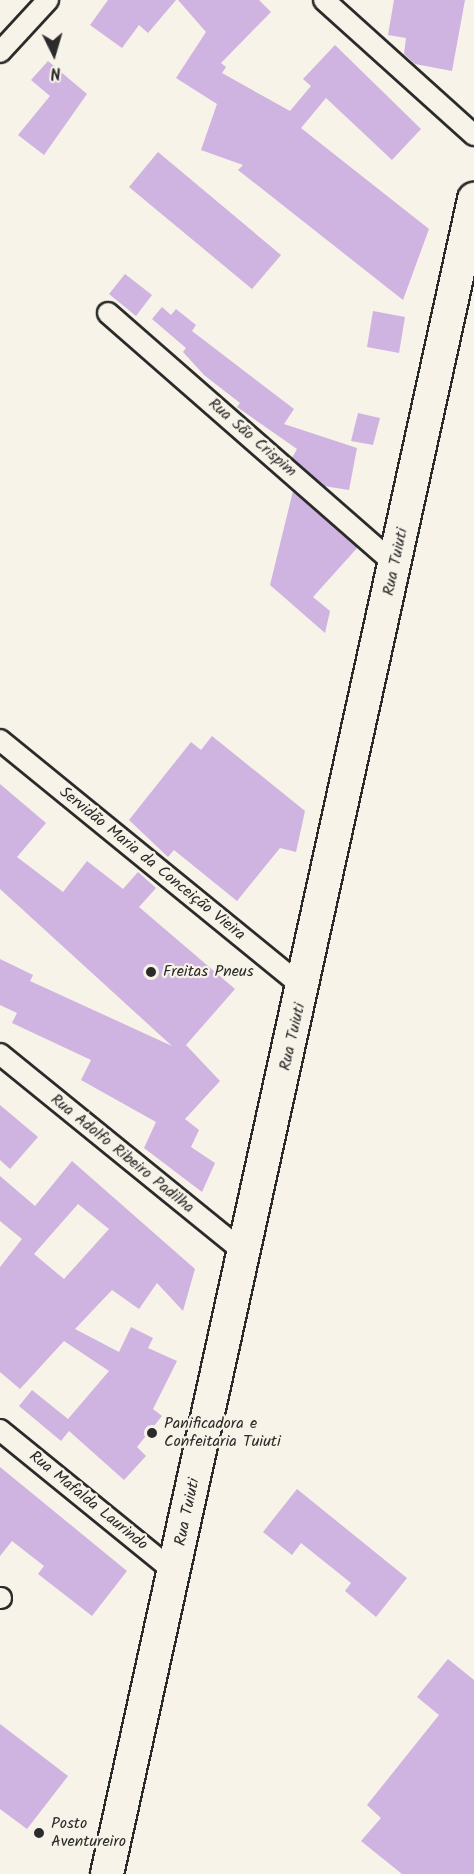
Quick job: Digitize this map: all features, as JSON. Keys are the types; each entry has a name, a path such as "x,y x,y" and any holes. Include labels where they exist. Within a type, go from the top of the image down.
{"main road":[{"name":"Rua Tuiuti","path":"107,1874 304,988 474,200"}],"street":[{"path":"0,52 48,0"},
{"path":"324,0 474,135"},
{"name":"Rua São Crispim","path":"108,313 395,564"},
{"name":"Servidão Maria da Conceição Vieira","path":"0,740 304,988"},
{"name":"Rua Adolfo Ribeiro Padilha","path":"0,1054 245,1253"},
{"name":"Rua Mafalda Laurindo","path":"0,1430 175,1572"}],"building":[{"path":"108,0 176,0 148,33 139,25 122,48 90,25"},
{"path":"178,0 259,0 271,12 221,63 226,67 222,73 290,111 311,86 303,79 335,45 421,129 392,160 326,98 301,128 429,229 403,300 238,170 243,165 201,150 217,104 176,78 206,32"},
{"path":"394,0 465,0 452,71 415,64 404,54 406,38 388,35"},
{"path":"48,61 87,94 44,155 18,135 50,96 31,80"},
{"path":"158,152 281,255 252,289 129,187"},
{"path":"125,274 152,295 136,316 109,294"},
{"path":"162,307 171,315 176,309 196,325 192,331 294,409 284,424 357,448 349,490 324,486 292,458 297,449 237,407 240,403 204,375 183,352 186,348 152,319"},
{"path":"373,311 405,317 399,353 367,347"},
{"path":"358,413 380,418 373,445 351,441"},
{"path":"293,491 358,547 313,597 330,611 325,633 270,585"},
{"path":"212,736 305,811 296,852 280,848 237,901 174,850 168,857 129,820 191,742 201,750"},
{"path":"0,784 46,823 17,857 63,892 87,861 123,889 138,872 156,888 139,907 235,989 186,1045 220,1081 185,1119 199,1130 191,1147 215,1163 202,1192 144,1148 156,1122 81,1080 91,1060 12,1023 17,1013 0,1005 0,959 33,975 30,981 172,1046 0,889"},
{"path":"0,1105 38,1137 10,1169 0,1160"},
{"path":"72,1161 195,1269 183,1311 157,1283 139,1309 112,1290 75,1329 119,1352 131,1327 153,1338 148,1348 177,1361 153,1409 162,1416 137,1447 146,1456 124,1480 69,1431 61,1441 19,1406 32,1390 68,1419 109,1371 64,1341 20,1389 0,1372 0,1267 22,1239 0,1221 0,1176 35,1206","holes":["78,1204 109,1229 64,1279 34,1254"]},
{"path":"0,1467 127,1571 92,1616 38,1574 44,1566 12,1541 0,1556"},
{"path":"297,1489 407,1578 376,1617 345,1591 351,1583 301,1543 292,1555 263,1532"},
{"path":"448,1659 474,1680 474,1874 402,1874 361,1841 381,1818 367,1805 439,1715 417,1697"},
{"path":"0,1724 68,1776 27,1829 0,1809"}],"place":[{"name":"Freitas Pneus","path":"151,972"},
{"name":"Panificadora e Confeitaria Tuiuti","path":"152,1433"},
{"name":"Posto Aventureiro","path":"39,1833"}]}
